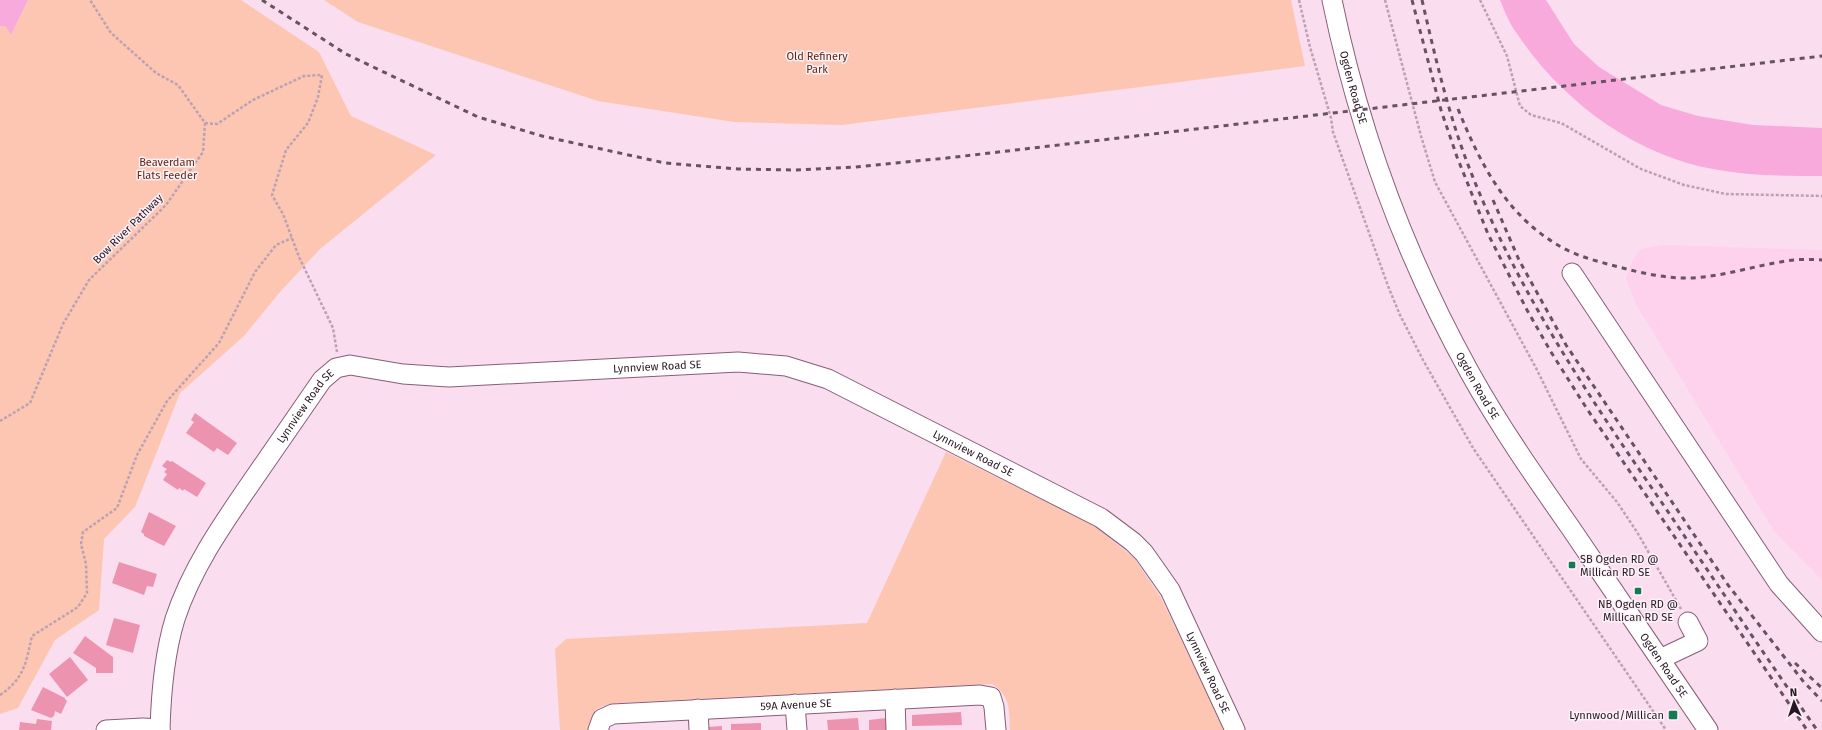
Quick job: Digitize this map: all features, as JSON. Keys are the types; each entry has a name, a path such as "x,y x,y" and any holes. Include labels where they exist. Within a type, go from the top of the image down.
{"street":[{"name":"Ogden Road SE","path":"1332,0 1352,85 1375,161 1426,287 1470,373 1510,440 1708,730"},
{"path":"1572,273 1779,584 1822,632"},
{"name":"Lynnview Road SE","path":"160,730 165,663 175,619 199,562 229,514 322,380 331,371 340,366 356,365 403,374 449,377 738,362 786,366 828,378 1102,518 1133,542 1144,553 1170,590 1235,730"},
{"path":"1660,659 1698,641 1688,622"},
{"name":"59A Avenue SE","path":"600,725 613,714 980,695 991,697 994,707 996,730"},
{"path":"895,699 896,730"},
{"path":"795,704 797,730"},
{"path":"698,709 699,730"},
{"path":"106,730 143,728 160,730"}],"path":[{"path":"90,0 111,33 156,73 178,86 205,123 217,124 254,100 304,76 322,75 318,97 308,123 286,150 272,195 283,214 299,257 334,328 340,366"},
{"path":"1385,0 1421,136 1435,182 1536,368 1581,459 1616,502 1637,532 1688,622"},
{"path":"1480,0 1507,56 1520,106 1531,115 1562,123 1641,169 1684,185 1726,194 1822,196"},
{"name":"Bow River Pathway","path":"0,422 30,403 63,324 89,280 166,205 203,152 205,123"},
{"path":"0,695 12,687 25,667 32,636 78,607 87,593 86,564 81,544 83,532 117,508 137,455 167,401 219,343 255,272 276,245 292,238"},
{"path":"1663,726 1664,730"}],"shaded area":[{"path":"0,0 28,0 11,35 5,26 0,26"},
{"path":"1500,0 1546,0 1574,44 1599,67 1661,105 1698,116 1753,125 1822,128 1822,176 1781,176 1713,169 1684,162 1629,138 1603,122 1578,103 1556,82 1515,31"},
{"path":"1664,245 1822,250 1822,580 1774,531 1637,306 1626,279 1632,261 1641,249"}],"green space":[{"name":"Beaverdam Flats Feeder","path":"28,0 241,0 319,52 351,116 436,155 320,249 280,292 244,336 180,393 135,507 104,539 99,610 55,640 18,708 0,714 0,26 5,26 11,35"},
{"name":"Old Refinery Park","path":"324,0 1291,0 1305,66 842,125 734,122 598,101 358,22"},
{"path":"946,452 1095,526 1134,558 1160,596 1225,730 1010,730 1008,704 1003,693 992,684 619,703 606,705 597,709 591,717 590,730 560,730 555,649 566,639 867,623"}],"building":[{"path":"195,413 237,443 228,455 217,448 214,452 186,433 194,422 191,420"},
{"path":"167,460 172,461 206,483 197,497 184,489 183,491 179,488 178,490 163,480 167,474 164,472 167,469 162,466"},
{"path":"149,512 176,526 164,546 144,536 141,532"},
{"path":"119,562 157,574 153,587 147,586 144,595 112,583"},
{"path":"114,618 140,625 133,653 106,645"},
{"path":"85,636 113,657 113,673 96,673 96,668 73,653"},
{"path":"70,657 88,680 67,697 49,674"},
{"path":"43,687 65,698 67,701 61,714 55,711 54,716 51,718 31,710"},
{"path":"961,712 962,725 912,726 912,715"},
{"path":"858,718 859,730 828,730 827,720"},
{"path":"886,718 887,730 869,730 869,720"},
{"path":"37,719 52,721 51,730 19,730 20,722 36,724"},
{"path":"761,723 761,730 731,730 731,724"},
{"path":"722,726 722,730 706,730 706,727"}],"railway":[{"path":"262,0 346,54 478,117 542,136 665,163 738,169 796,170 855,167 947,158 1822,56"},
{"path":"1412,0 1441,110 1457,157 1488,234 1527,310 1551,352 1587,409 1807,730"},
{"path":"1422,0 1446,97 1464,154 1482,200 1526,289 1550,332 1603,415 1817,730"},
{"path":"1458,109 1467,131 1488,172 1514,209 1530,225 1548,239 1569,251 1586,258 1634,271 1683,278 1715,275 1790,260 1822,260"},
{"path":"1493,200 1519,260 1566,345 1728,585 1803,681 1822,701"},
{"path":"1795,663 1822,688"}],"place":[{"name":"SB Ogden RD @ Millican RD SE","path":"1572,565"},
{"name":"NB Ogden RD @ Millican RD SE","path":"1638,591"},
{"name":"Lynnwood/Millican","path":"1673,715"}]}
